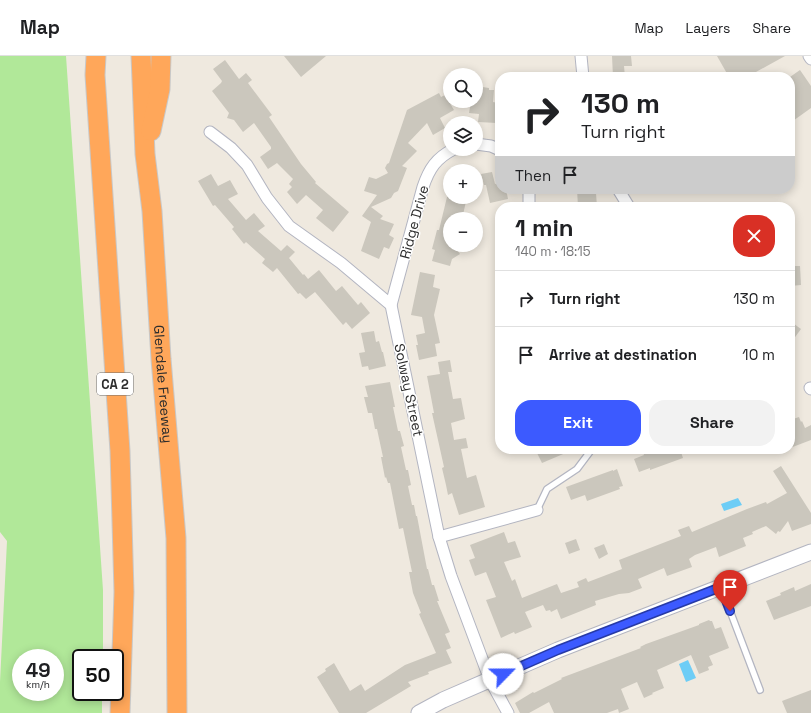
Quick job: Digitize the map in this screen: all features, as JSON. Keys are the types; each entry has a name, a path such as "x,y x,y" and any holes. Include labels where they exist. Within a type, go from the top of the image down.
{"highway":[{"name":"CA 2","path":"96,56 95,75 120,451 124,592 120,713"},
{"name":"Glendale Freeway","path":"141,56 145,154 152,211 160,359 176,538 177,713"},
{"path":"145,154 160,89 161,56"}],"main road":[{"path":"419,713 443,700 558,650 811,552"}],"street":[{"path":"581,56 583,72"},
{"path":"808,56 811,59"},
{"path":"210,132 231,148 247,165 266,198 290,226 341,263 391,305"},
{"path":"483,145 495,148"},
{"name":"Ridge Drive","path":"391,305 423,187 428,173 443,156"},
{"name":"Solway Street","path":"391,305 439,537 450,576 490,680 508,713"},
{"path":"439,537 537,510"}],"lane":[{"path":"537,510 547,489 577,469 588,454"},
{"path":"721,587 760,690"}],"green space":[{"path":"0,56 66,56 103,590 103,649 72,649 72,701 102,701 102,713 0,713 0,682 7,541 0,532"}],"water":[{"path":"738,498 742,505 724,511 721,504"},
{"path":"688,660 696,678 686,682 679,664"}],"building":[{"path":"284,56 326,56 301,77"},
{"path":"612,56 631,56 632,66 624,66 625,72 613,72"},
{"path":"717,56 785,56 756,72 726,72"},
{"path":"225,60 239,79 246,73 252,80 248,83 272,115 269,117 301,164 316,182 315,183 349,212 333,232 316,218 323,210 306,195 297,204 287,192 292,187 289,184 293,179 277,163 268,169 260,157 271,149 271,147 254,123 243,132 234,120 227,118 229,113 212,91 222,81 213,69"},
{"path":"800,70 811,86 811,108 795,119 795,74"},
{"path":"483,87 489,88 489,90 494,90 493,102 495,102 495,123 483,122 483,116 469,113 470,108 483,108"},
{"path":"439,93 441,97 443,96 443,108 453,108 454,110 440,118 443,124 443,129 433,135 427,123 408,143 417,151 402,166 407,168 398,191 394,193 391,198 371,207 383,216 380,219 394,224 389,235 394,238 389,249 384,247 379,259 361,251 371,222 362,216 377,195 364,191 369,177 376,179 388,173 385,168 389,163 407,110"},
{"path":"492,172 495,184 495,194 507,194 508,199 490,203 486,185 484,185 483,174"},
{"path":"211,174 218,186 230,180 238,194 228,199 246,220 254,213 265,226 258,231 281,251 287,245 295,252 289,258 303,275 304,274 308,279 319,270 336,291 342,286 358,305 361,302 370,313 352,329 346,322 343,325 315,292 306,299 300,293 298,294 277,268 273,272 262,263 265,259 246,242 244,244 232,229 234,227 215,205 213,206 198,181"},
{"path":"577,194 596,194 597,202 578,202"},
{"path":"445,204 465,204 464,212 443,212"},
{"path":"443,214 443,252 458,252 460,254 452,259 450,266 432,261 435,250 432,249 437,230 439,230"},
{"path":"795,266 800,266 801,285 795,286"},
{"path":"420,272 435,275 433,287 440,289 434,315 440,343 435,344 437,356 419,360 416,335 425,333 422,317 411,315"},
{"path":"795,325 801,329 795,337"},
{"path":"374,331 376,342 379,341 383,352 386,366 369,370 368,366 362,367 359,353 365,352 361,333"},
{"path":"450,360 452,372 448,372 453,399 461,398 465,419 451,423 454,440 466,438 468,448 461,449 467,478 476,475 485,507 459,515 452,493 448,495 442,468 444,467 432,413 434,413 427,376 440,374 438,362"},
{"path":"390,382 398,431 400,431 404,446 401,447 411,485 408,486 412,505 414,505 417,516 427,569 439,601 437,601 450,632 445,634 451,648 446,650 452,663 428,672 429,674 408,682 411,686 366,713 339,713 317,677 334,663 350,691 361,684 365,691 405,665 436,653 419,614 421,613 413,593 409,572 412,572 403,528 399,529 390,483 388,483 386,477 385,478 381,457 383,457 377,429 375,429 372,413 368,413 364,397 368,397 365,386"},
{"path":"799,417 805,428 811,425 811,440 795,446 795,418"},
{"path":"538,454 563,454 542,463"},
{"path":"682,454 683,458 650,470 650,468 639,472 634,459 644,455"},
{"path":"781,466 811,513 811,524 792,531 788,521 780,532 778,531 776,534 766,526 743,538 746,546 719,557 716,547 695,555 689,559 692,567 667,576 664,568 638,579 642,588 629,593 619,594 595,601 596,605 561,619 557,609 551,612 550,610 546,611 543,605 525,612 532,627 515,634 514,632 501,638 486,600 496,597 486,572 475,576 469,560 475,558 470,545 504,532 508,543 515,541 521,557 504,562 512,581 515,579 522,598 557,584 561,593 579,587 577,582 586,578 588,582 622,569 619,560 681,536 678,530 689,526 692,532 747,509 766,502 767,504 787,493 773,471"},
{"path":"617,469 623,486 619,487 620,489 587,501 585,495 571,500 566,487"},
{"path":"576,539 580,550 569,554 565,543"},
{"path":"604,544 608,554 599,559 594,548"},
{"path":"811,584 811,606 774,620 766,601 781,595 780,593 794,587 795,591"},
{"path":"709,620 712,621 715,629 721,627 729,648 709,656 713,665 708,667 709,670 699,674 691,655 657,670 664,688 644,698 637,682 621,689 629,709 619,713 618,709 607,713 554,713 549,702 529,713 520,713 515,703 533,692 534,693 562,679 561,678 641,648 640,647 646,644"},
{"path":"811,690 811,713 787,713 782,701"}],"route":[{"path":"503,674 558,650 721,587 730,611"}]}
